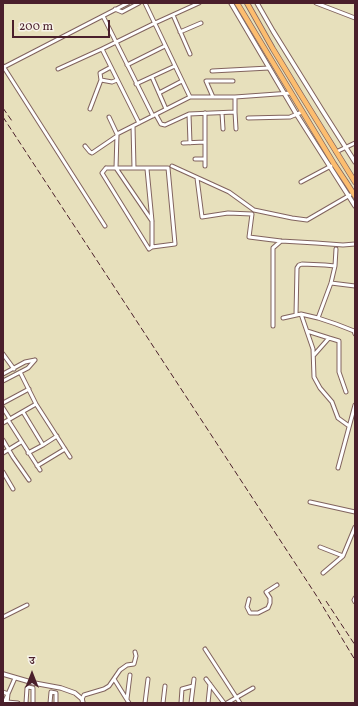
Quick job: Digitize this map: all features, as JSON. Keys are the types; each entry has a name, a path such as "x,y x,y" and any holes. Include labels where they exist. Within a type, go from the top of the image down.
{"main road":[{"path":"237,3 332,165 352,195"},
{"path":"248,3 273,49 355,182"}],"street":[{"path":"105,226 3,67 128,3"},
{"path":"115,10 122,12 140,3"},
{"path":"145,3 190,97"},
{"path":"58,69 199,3"},
{"path":"231,3 297,115 332,165 301,182"},
{"path":"257,3 355,162"},
{"path":"316,3 355,18"},
{"path":"173,15 190,54"},
{"path":"103,16 136,84 154,116 161,124 165,125 190,114 236,112"},
{"path":"180,32 201,23"},
{"path":"127,65 165,46"},
{"path":"102,49 139,123"},
{"path":"136,84 175,66"},
{"path":"90,109 101,80 100,73 111,67"},
{"path":"212,71 269,68"},
{"path":"152,77 166,109"},
{"path":"101,80 112,82 117,80"},
{"path":"159,93 182,81"},
{"path":"213,97 206,81 233,81"},
{"path":"85,146 92,153 132,126 190,97 235,97 291,93"},
{"path":"235,97 236,129"},
{"path":"248,118 290,117 302,112"},
{"path":"205,113 205,166"},
{"path":"222,113 223,129"},
{"path":"190,114 190,143"},
{"path":"109,117 117,135 116,168 152,221"},
{"path":"132,126 134,168"},
{"path":"183,143 206,142"},
{"path":"336,152 355,143"},
{"path":"195,159 205,159"},
{"path":"172,166 229,192 254,210 307,220 352,195 355,206"},
{"path":"106,168 134,168 168,168 175,244 152,247 149,250 102,173 106,168"},
{"path":"147,169 152,221 152,247"},
{"path":"197,178 202,217 228,213 252,214 249,237 281,241 355,244"},
{"path":"273,326 273,248 281,241"},
{"path":"318,318 331,283 335,266 336,249"},
{"path":"296,315 297,268 299,265 335,266"},
{"path":"331,283 355,286"},
{"path":"301,314 313,349 314,377 320,388 332,402 338,418 349,426"},
{"path":"283,318 301,314 336,324 354,331 355,334"},
{"path":"307,331 339,341 339,372 346,392"},
{"path":"314,355 329,338"},
{"path":"3,354 14,369"},
{"path":"3,374 25,362 35,360 28,368 3,381"},
{"path":"20,372 36,404 70,457"},
{"path":"3,403 29,390"},
{"path":"3,423 36,404"},
{"path":"338,468 355,405"},
{"path":"3,408 21,442 40,470"},
{"path":"23,412 44,445"},
{"path":"28,452 44,445 57,436"},
{"path":"3,440 29,480"},
{"path":"3,453 21,442"},
{"path":"37,466 65,449"},
{"path":"3,472 4,478 13,489"},
{"path":"310,502 355,512"},
{"path":"323,573 343,556 355,527"},
{"path":"320,547 343,556"},
{"path":"249,599 247,607 250,613 258,613 268,608 270,598 266,592 277,585"},
{"path":"355,598 355,602"},
{"path":"3,617 27,605"},
{"path":"205,649 240,703"},
{"path":"83,701 84,695 109,686 120,670 127,665 134,664 136,656 135,652"},
{"path":"3,674 34,683 61,688 75,693 83,701"},
{"path":"127,699 130,675"},
{"path":"15,678 6,703 18,703"},
{"path":"114,679 129,703"},
{"path":"145,703 148,679"},
{"path":"191,703 194,679"},
{"path":"206,679 224,703"},
{"path":"208,703 210,684"},
{"path":"163,703 165,686"},
{"path":"181,703 182,689 193,686"},
{"path":"26,703 28,687 33,688 32,703"},
{"path":"227,703 253,688"},
{"path":"3,692 8,694"},
{"path":"50,703 51,692 56,693 56,703"}],"railway":[{"path":"3,108 12,121"},
{"path":"3,117 316,595 355,660"},
{"path":"326,601 355,645"}]}
